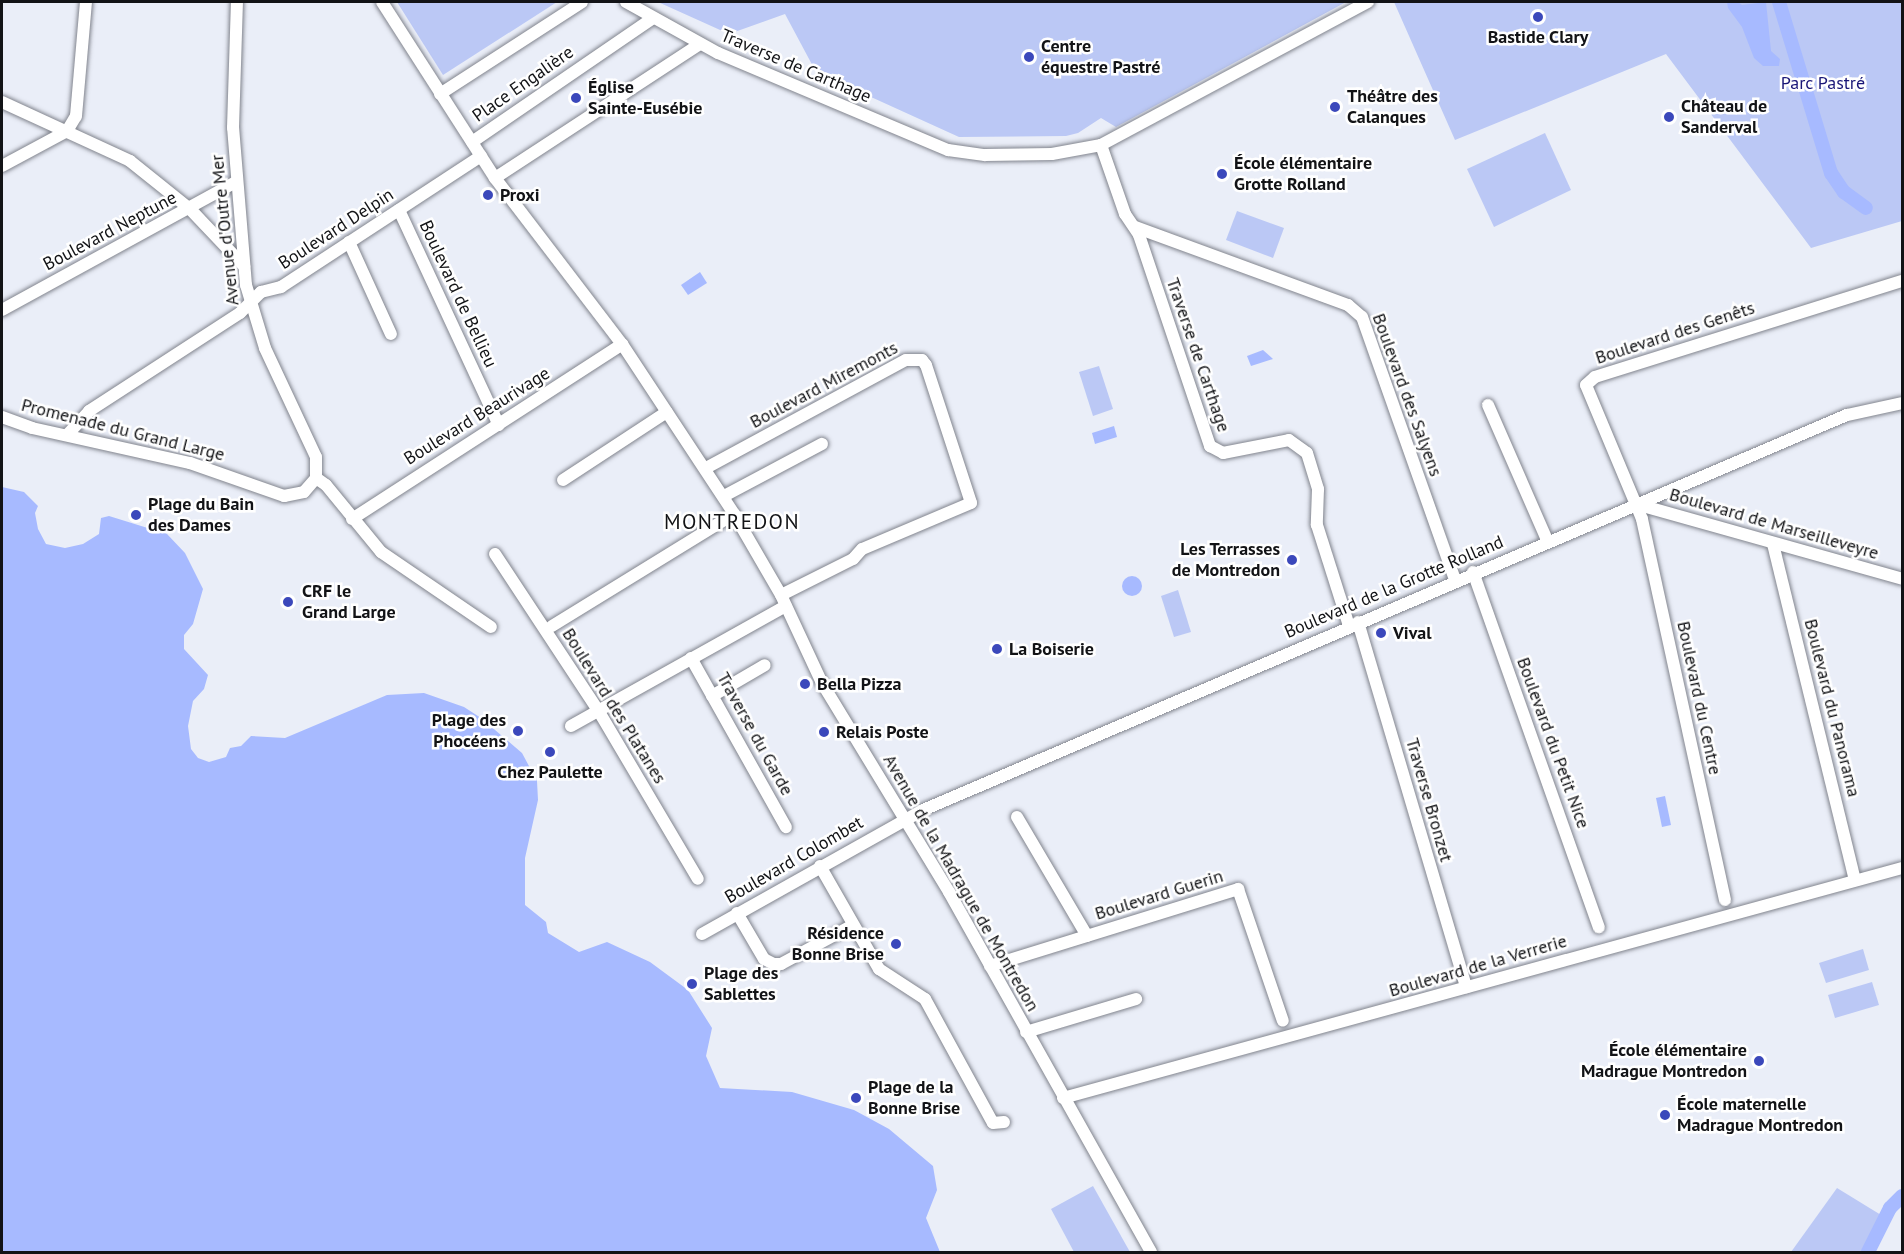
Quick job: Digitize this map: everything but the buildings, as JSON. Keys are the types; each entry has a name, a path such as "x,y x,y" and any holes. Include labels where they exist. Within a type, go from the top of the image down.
{"street":[{"path":"2,166 67,131 76,116 86,2"},
{"name":"Avenue d'Outre Mer","path":"237,2 232,68 236,182 250,303 265,348 316,457 316,478"},
{"path":"382,2 472,142"},
{"path":"440,94 582,2"},
{"name":"Traverse de Carthage","path":"626,2 698,45 964,154 1052,154 1101,145 1368,2"},
{"name":"Place Engalière","path":"495,178 472,142 653,18"},
{"path":"495,178 698,45"},
{"path":"2,102 130,160 190,209 244,266"},
{"name":"Traverse de Carthage","path":"1101,145 1125,214 1135,227 1209,446 1223,453 1295,442 1307,453 1317,489 1317,525 1354,624"},
{"name":"Boulevard Delpin","path":"67,435 89,411 240,313 261,292 281,287 480,156"},
{"name":"Avenue de la Madrague de Montredon","path":"495,178 622,344 724,496 784,601 822,682 990,966 1151,1252"},
{"name":"Boulevard Neptune","path":"2,310 236,182"},
{"name":"Boulevard de Bellieu","path":"399,210 499,425"},
{"name":"Boulevard des Salyens","path":"1135,227 1348,305 1362,317 1455,580"},
{"path":"349,243 391,334"},
{"name":"Boulevard des Genêts","path":"1636,504 1587,393 1588,380 1902,281"},
{"name":"Boulevard Beaurivage","path":"352,519 622,344"},
{"name":"Boulevard Miremonts","path":"706,468 906,360 922,360 971,503 862,549 853,559 784,601"},
{"name":"Boulevard de la Grotte Rolland","path":"904,819 1547,540 1847,415 1902,403"},
{"path":"1488,405 1547,540"},
{"path":"564,480 667,412"},
{"name":"Promenade du Grand Large","path":"2,417 67,435 190,463 284,496 304,492 316,478"},
{"path":"724,496 822,444"},
{"path":"316,478 326,484 381,552 491,627"},
{"name":"Boulevard de Marseilleveyre","path":"1636,504 1902,579"},
{"name":"Boulevard du Centre","path":"1636,504 1725,900"},
{"path":"552,626 734,514"},
{"name":"Boulevard du Panorama","path":"1773,544 1855,880"},
{"name":"Boulevard des Platanes","path":"495,554 598,710 698,879"},
{"name":"Boulevard du Petit Nice","path":"1473,572 1599,927"},
{"path":"571,726 691,658 784,601"},
{"name":"Traverse Bronzet","path":"1354,624 1466,987"},
{"name":"Traverse du Garde","path":"691,658 786,827"},
{"path":"712,696 765,665"},
{"path":"1017,817 1088,936"},
{"name":"Boulevard Colombet","path":"702,934 904,819"},
{"path":"820,866 879,969 925,999 993,1123 1004,1122"},
{"name":"Boulevard de la Verrerie","path":"1064,1098 1902,868"},
{"name":"Boulevard Guerin","path":"990,966 1238,889 1283,1021"},
{"path":"737,913 764,959 774,964 782,964 853,925"},
{"path":"1026,1032 1136,999"}],"green space":[{"path":"397,2 557,2 443,75"},
{"name":"Centre équestre Pastré","path":"658,2 1346,2 1116,127 1101,118 1078,133 1066,136 959,137 816,72 785,14 729,34"},
{"name":"Parc Pastré","path":"1394,2 1902,2 1902,221 1811,248 1666,54 1455,140"},
{"path":"1545,133 1571,190 1494,227 1467,169"},
{"path":"1237,211 1284,228 1273,258 1226,240"},
{"path":"1099,366 1113,409 1093,416 1079,372"},
{"path":"1178,590 1191,632 1174,637 1161,596"},
{"path":"1863,949 1869,970 1826,983 1819,963"},
{"path":"1872,982 1879,1005 1835,1018 1828,995"},
{"path":"1093,1186 1130,1252 1074,1252 1051,1209"},
{"path":"1837,1188 1881,1215 1864,1252 1791,1252"}],"shaded area":[{"path":"1727,2 1738,2 1742,5 1766,2 1771,51 1780,59 1779,66 1763,66 1754,58 1742,27 1728,8"},
{"path":"700,272 707,283 688,295 681,285"},
{"path":"1263,350 1273,359 1251,366 1247,356"},
{"path":"1114,426 1117,437 1095,444 1092,433"},
{"path":"2,487 24,492 38,506 35,513 38,529 46,544 65,548 83,544 99,534 101,518 109,516 167,534 185,553 203,589 193,624 184,635 184,649 208,675 204,689 193,701 188,726 191,749 198,758 209,762 226,757 230,748 241,746 251,736 285,738 387,695 424,693 464,707 481,718 522,753 537,781 538,800 525,858 525,905 546,922 548,933 579,952 607,942 650,962 688,990 712,1028 706,1056 720,1088 792,1092 854,1110 889,1129 933,1166 937,1190 926,1218 940,1252 2,1252"},
{"path":"1132,576 1139,579 1142,586 1139,593 1132,596 1125,593 1122,586 1125,579"},
{"path":"1665,796 1671,825 1662,827 1656,798"}],"waterway":[{"path":"1779,2 1831,173 1844,192 1866,208"},
{"path":"1868,1252 1890,1208 1902,1196"}],"place":[{"name":"Bastide Clary","path":"1538,17"},
{"name":"Centre équestre Pastré","path":"1029,57"},
{"name":"Église Sainte-Eusébie","path":"576,98"},
{"name":"Théâtre des Calanques","path":"1335,107"},
{"name":"Château de Sanderval","path":"1669,117"},
{"name":"École élémentaire Grotte Rolland","path":"1222,174"},
{"name":"Proxi","path":"488,195"},
{"name":"Plage du Bain des Dames","path":"136,515"},
{"name":"Les Terrasses de Montredon","path":"1292,560"},
{"name":"CRF le Grand Large","path":"288,602"},
{"name":"Vival","path":"1381,633"},
{"name":"La Boiserie","path":"997,649"},
{"name":"Bella Pizza","path":"805,684"},
{"name":"Plage des Phocéens","path":"518,731"},
{"name":"Relais Poste","path":"824,732"},
{"name":"Chez Paulette","path":"550,752"},
{"name":"Résidence Bonne Brise","path":"896,944"},
{"name":"Plage des Sablettes","path":"692,984"},
{"name":"École élémentaire Madrague Montredon","path":"1759,1061"},
{"name":"Plage de la Bonne Brise","path":"856,1098"},
{"name":"École maternelle Madrague Montredon","path":"1665,1115"}],"district":[{"name":"MONTREDON","path":"732,522"}]}
